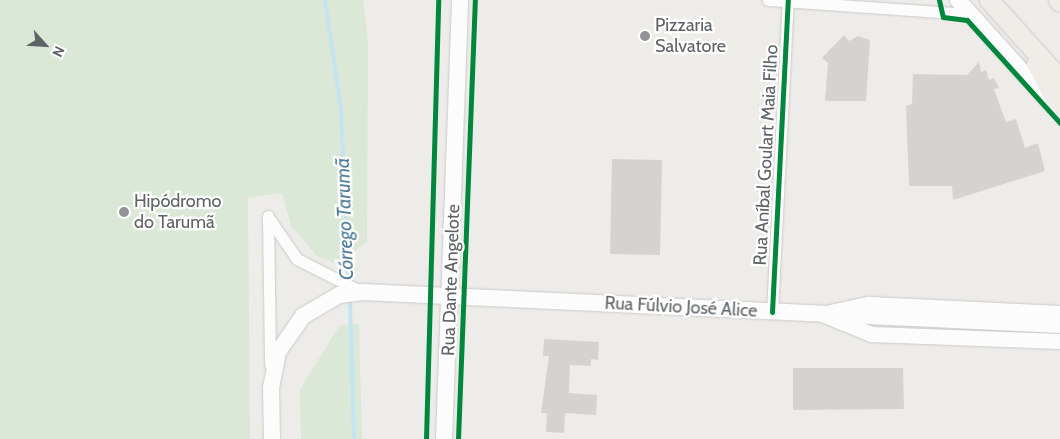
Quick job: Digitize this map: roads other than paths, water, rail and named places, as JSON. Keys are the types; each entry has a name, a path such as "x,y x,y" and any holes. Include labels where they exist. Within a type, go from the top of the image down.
{"highway":[{"path":"989,0 1060,79"},
{"path":"1021,36 1060,108"}],"main road":[{"name":"Rua Dante Angelote","path":"444,439 452,296 460,0"},
{"path":"958,0 1060,113"},
{"name":"Rua Fúlvio José Alice","path":"272,439 271,388 278,352 293,326 315,306 339,289 363,292 1060,325"}],"street":[{"path":"768,0 970,14"},
{"name":"Rua Aníbal Goulart Maia Filho","path":"772,312 788,1"},
{"path":"271,388 268,216 297,259 339,289"},
{"path":"822,314 868,304 1060,313"},
{"path":"822,314 871,334 1060,341"}],"waterway":[{"name":"Córrego Tarumã","path":"325,0 341,110 349,284"},
{"name":"Córrego Tarumã","path":"350,298 354,439"}],"place":[{"name":"Pizzaria Salvatore","path":"645,36"},
{"name":"Hipódromo do Tarumã","path":"124,212"}]}
